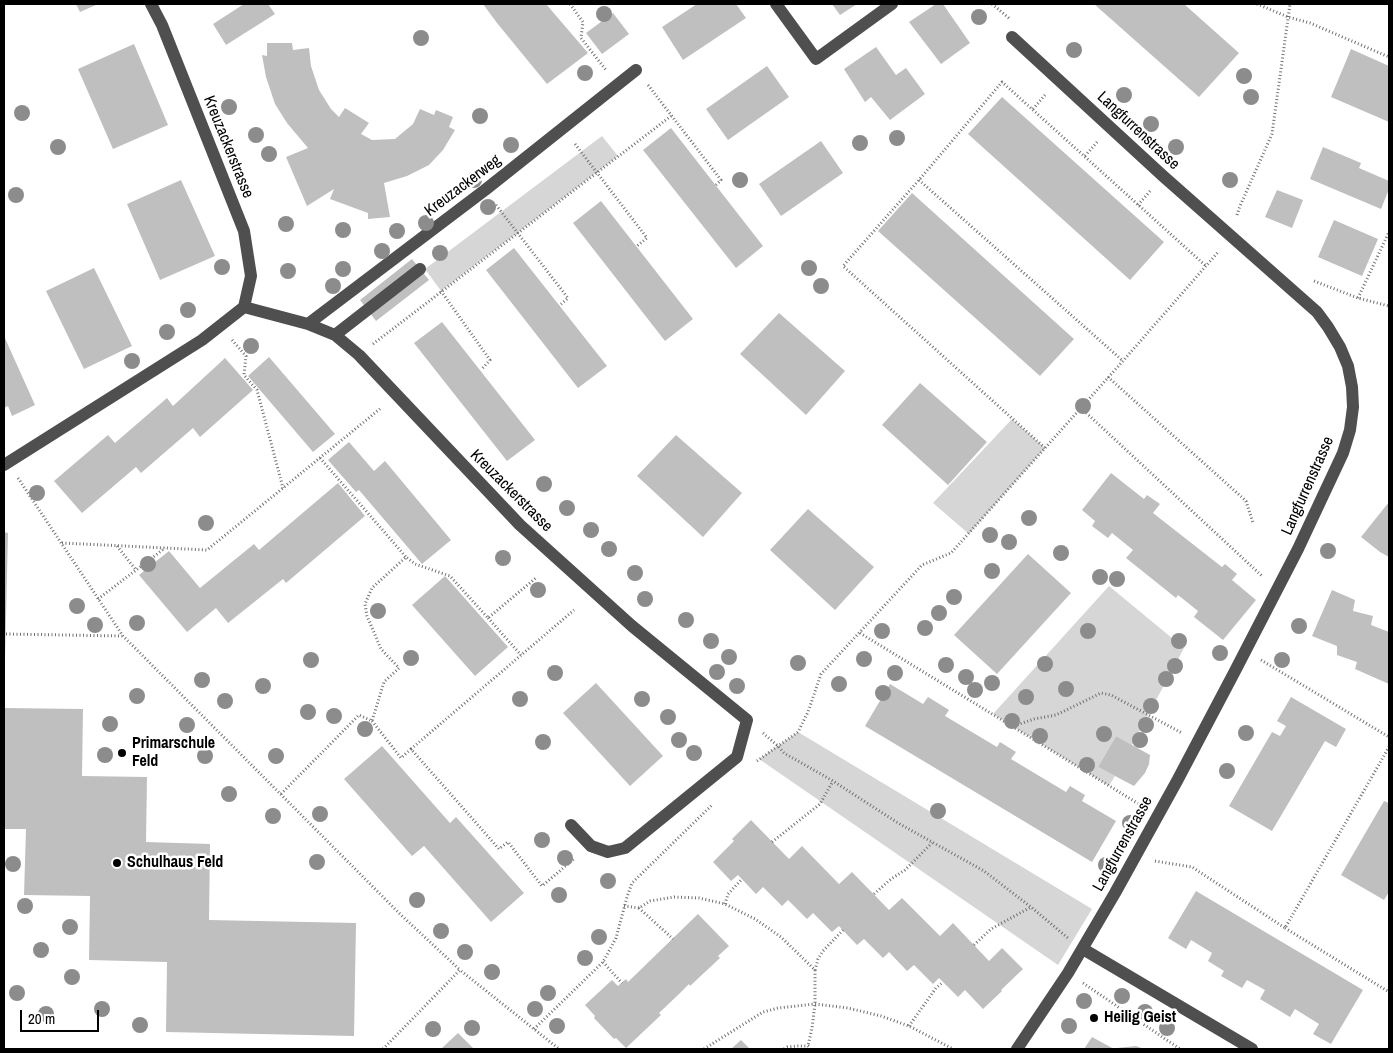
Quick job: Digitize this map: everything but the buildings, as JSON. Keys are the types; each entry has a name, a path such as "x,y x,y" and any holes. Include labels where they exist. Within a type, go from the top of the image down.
{"street":[{"name":"Kreuzackerstrasse","path":"151,4 162,25 244,231 251,276 244,307 308,324 335,335 358,355 520,525 632,626 747,720"},
{"path":"776,4 816,59 892,4"},
{"name":"Langfurrenstrasse","path":"1012,37 1231,237 1317,312 1340,347 1348,366 1353,407 1350,430 1343,453 1298,549 1198,741 1083,949 1017,1049"},
{"name":"Kreuzackerweg","path":"308,324 485,190 636,70"},
{"path":"335,335 420,269"},
{"path":"6,464 202,340 244,307"},
{"path":"571,825 591,846 608,852 626,848 737,757 747,720"},
{"path":"1083,949 1252,1049"}],"path":[{"path":"570,4 584,22 581,38 618,84"},
{"path":"1257,4 1288,17 1310,23 1389,57"},
{"path":"753,764 798,732 808,712 821,674 922,565 952,553 1231,237 1240,206 1272,134 1290,4"},
{"path":"636,70 721,180 716,185"},
{"path":"1045,448 843,266 1002,82 1206,266"},
{"path":"358,355 671,116"},
{"path":"563,128 647,238 637,246"},
{"path":"919,180 1123,361"},
{"path":"485,190 568,298 559,306"},
{"path":"1358,298 1389,232"},
{"path":"1295,293 1308,279 1358,298 1389,306"},
{"path":"441,291 490,360 481,370"},
{"path":"230,337 246,356 244,375 257,390 283,488"},
{"path":"1108,377 1246,501 1253,523"},
{"path":"61,543 207,550 381,408"},
{"path":"1081,408 1277,590"},
{"path":"320,458 406,557 415,564 450,576 521,656"},
{"path":"6,464 123,636 401,915 460,970 559,1049"},
{"path":"117,546 136,570"},
{"path":"98,599 165,548"},
{"path":"372,721 384,682 399,668 381,649 366,616 365,604 372,588 406,557"},
{"path":"488,618 537,577"},
{"path":"281,794 359,715 372,721 401,758 574,610"},
{"path":"860,632 1158,816"},
{"path":"6,634 123,636"},
{"path":"1245,650 1389,738"},
{"path":"1014,726 1056,715 1096,695 1106,693 1198,741"},
{"path":"747,720 784,753 833,781 898,823 984,871 1083,949"},
{"path":"1285,928 1389,747"},
{"path":"412,750 499,850 508,842 542,886 571,862"},
{"path":"772,842 820,804 833,781"},
{"path":"534,1029 603,962 616,938 632,883 715,802"},
{"path":"874,894 905,870 932,842"},
{"path":"1137,853 1156,862 1192,867 1285,928 1389,992"},
{"path":"725,904 728,894 742,879"},
{"path":"639,908 650,901 674,897 699,898 725,904 755,919 781,937 815,970"},
{"path":"624,906 639,908 673,939"},
{"path":"974,945 991,929 1031,907"},
{"path":"784,1049 798,1046 809,1048 815,1004 815,970 818,959 843,930"},
{"path":"603,962 622,983"},
{"path":"382,1049 460,970"},
{"path":"910,1026 936,988 943,982"},
{"path":"1085,984 1180,1049"},
{"path":"704,1049 763,1012 778,1008 815,1004 848,1008 881,1016 910,1026 953,1049"}],"shaded area":[{"path":"602,136 618,156 441,291 425,269"},
{"path":"1012,419 1045,448 969,534 933,503"},
{"path":"1109,586 1184,648 1132,745 1116,736 1098,767 1115,776 1109,786 993,714"},
{"path":"798,732 1092,909 1058,965 759,759"}],"place":[{"name":"Primarschule Feld","path":"122,753"},
{"name":"Schulhaus Feld","path":"117,863"},
{"name":"Heilig Geist","path":"1094,1018"}]}
